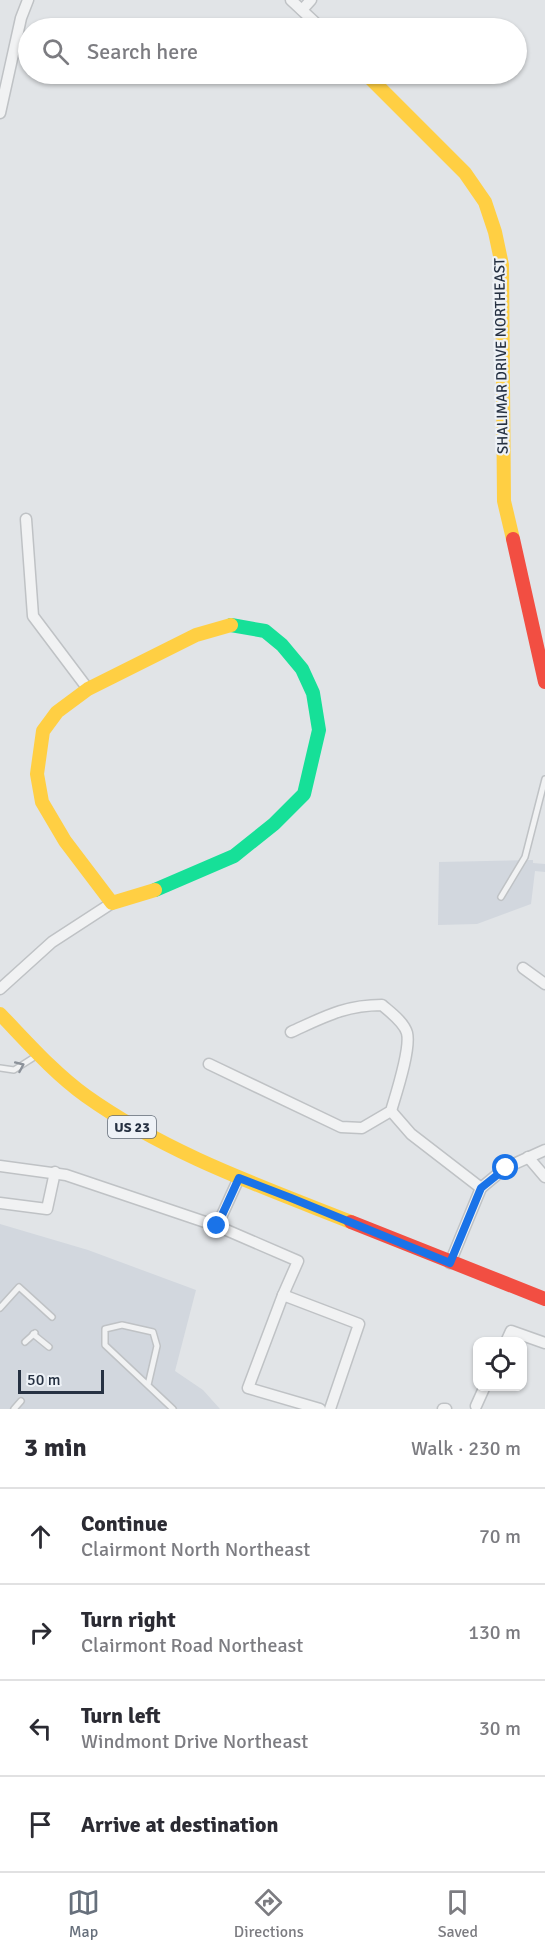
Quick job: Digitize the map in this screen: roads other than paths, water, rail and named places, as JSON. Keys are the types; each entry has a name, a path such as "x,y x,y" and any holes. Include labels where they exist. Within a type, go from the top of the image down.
{"street":[{"path":"21,18 28,0"},
{"path":"291,0 310,18"},
{"path":"302,10 312,0"},
{"path":"0,113 18,32"},
{"name":"SHALIMAR DRIVE NORTHEAST","path":"376,84 465,173 485,202 495,232 502,265 504,501 545,682"},
{"path":"26,519 33,616 88,689"},
{"path":"0,989 52,942 112,903 155,890 234,856 274,824 304,794 319,730 313,693 302,669 282,645 265,631 231,625 196,635 88,689 57,712 43,731 37,774 42,802 65,841 112,903"},
{"path":"523,968 545,984"},
{"path":"209,1064 341,1127 362,1128 391,1111 405,1064 407,1033 382,1005 359,1005 332,1012 291,1032"},
{"name":"US 23","path":"0,1014 38,1054 85,1095 145,1134 239,1178 545,1299"},
{"path":"391,1111 411,1134 481,1188"},
{"path":"450,1263 481,1188 506,1168 545,1150"},
{"path":"528,1157 545,1177"},
{"path":"0,1166 55,1172 217,1226 298,1262 248,1388 320,1409"},
{"path":"0,1203 47,1209 55,1172"},
{"path":"217,1226 239,1178"},
{"path":"284,1295 359,1324 330,1409"},
{"path":"508,1337 511,1331 545,1343"},
{"path":"476,1408 483,1391"}],"lane":[{"path":"501,897 525,857 545,779"},
{"path":"0,1068 14,1070 38,1054"},
{"path":"0,1308 19,1287 52,1317"},
{"path":"148,1385 156,1346 153,1332 122,1325 105,1329 105,1345 173,1409"},
{"path":"26,1342 34,1333 49,1347"},
{"path":"14,1409 21,1401"}]}
